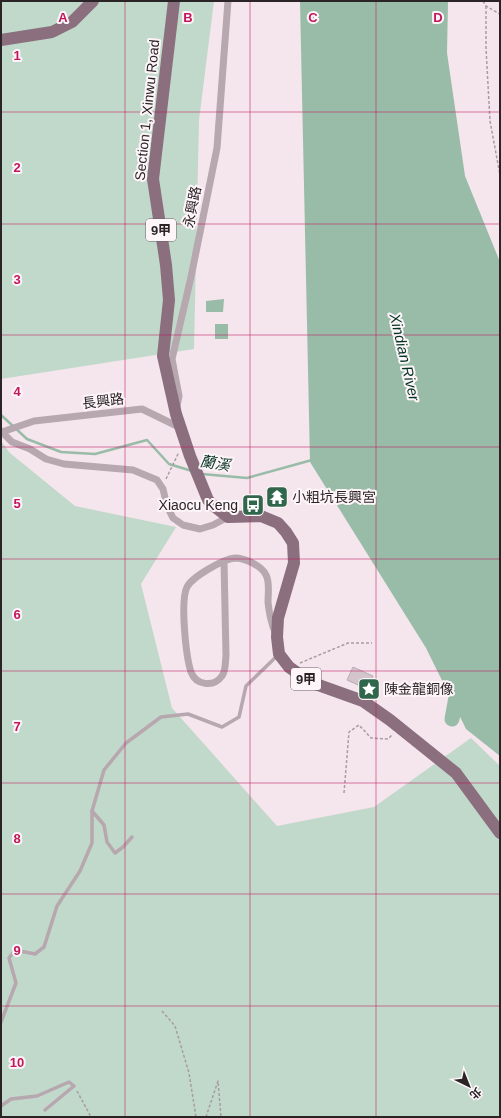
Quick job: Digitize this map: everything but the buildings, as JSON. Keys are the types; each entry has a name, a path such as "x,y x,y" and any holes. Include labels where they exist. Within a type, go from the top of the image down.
{"main road":[{"path":"1,40 52,32 72,22 93,1"},
{"name":"Section 1, Xinwu Road","path":"174,1 153,179 166,265 169,300 163,356 176,414 190,456 208,500 228,516"},
{"name":"9甲","path":"228,516 261,516 278,523 293,543 294,564 278,618 279,654 289,667 310,682 363,701 399,727 456,773 500,833"}],"street":[{"name":"永興路","path":"176,414 179,396 174,378 172,359 191,277 217,148 228,1"},
{"name":"長興路","path":"3,431 34,421 142,409 180,428"},
{"path":"3,431 12,442 30,449 46,459 64,464 133,470 157,480 163,489 167,506 173,518 183,525 200,529 213,525 228,516"},
{"path":"224,562 226,656 223,675 217,682 210,684 200,683 192,674 189,664 184,605 185,592 187,586 192,581 224,562 236,558 243,560 258,567 267,576 272,624 278,637"}],"lane":[{"path":"1,1022 16,983 9,958 15,950 35,954 44,947 57,906 80,872 92,843 92,811 104,770 126,743 161,716 188,714 222,727 239,716 246,686 279,654"},
{"path":"92,811 104,825 107,842 115,853 123,848 132,837"},
{"path":"1,1106 11,1099 37,1096 70,1082 74,1086 45,1110"}],"path":[{"path":"483,1 486,6 500,14"},
{"path":"486,6 486,48 490,121 500,175"},
{"path":"164,482 178,453"},
{"path":"289,667 348,643 372,643"},
{"path":"344,793 349,732 359,725 371,738 388,739 399,727"},
{"path":"162,1010 175,1026 189,1073 196,1117"},
{"path":"206,1117 218,1081 221,1117"},
{"path":"74,1086 91,1117"}],"shaded area":[{"path":"1,1 214,1 199,120 194,349 1,379"},
{"path":"1,441 10,453 75,506 176,527 141,584 172,708 277,826 374,807 471,738 500,766 500,1117 1,1117"}],"water":[{"name":"Xindian River","path":"300,1 448,1 447,53 465,176 500,262 500,756 466,729 426,648 310,462"},
{"path":"224,299 223,312 206,312 206,301"},
{"path":"215,324 228,324 228,339 215,339"}],"waterway":[{"name":"蘭溪","path":"1,415 27,439 61,452 95,454 147,440 169,464 192,471"},
{"name":"蘭溪","path":"202,474 247,478 312,460"},
{"path":"452,719 458,686"}],"place":[{"name":"小粗坑長興宮","path":"277,497"},
{"name":"Xiaocu Keng","path":"253,505"},
{"name":"陳金龍銅像","path":"369,689"}]}
